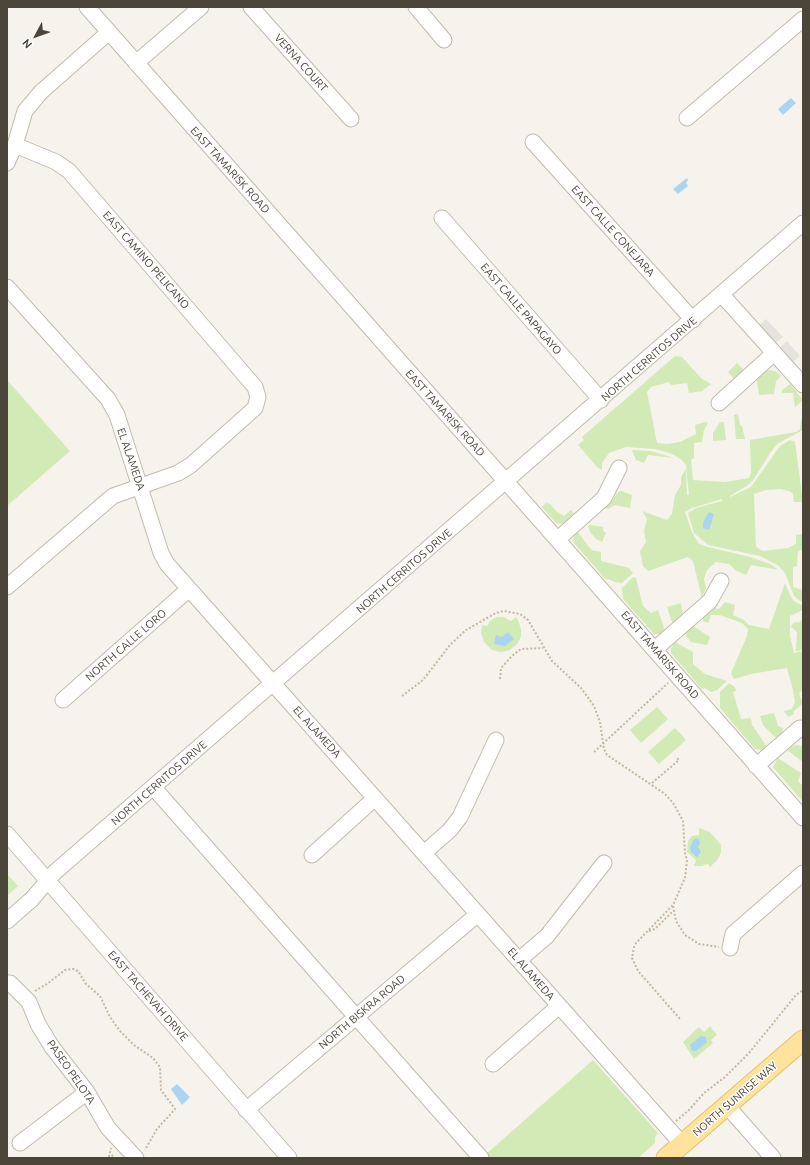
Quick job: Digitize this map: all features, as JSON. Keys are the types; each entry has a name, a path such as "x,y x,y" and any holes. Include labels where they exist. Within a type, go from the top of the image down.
{"main road":[{"name":"NORTH SUNRISE WAY","path":"666,1158 803,1040"}],"street":[{"name":"EAST TAMARISK ROAD","path":"87,7 803,818"},
{"path":"136,63 201,7"},
{"name":"VERNA COURT","path":"251,7 351,119"},
{"path":"416,7 444,40"},
{"path":"687,118 803,19"},
{"path":"7,163 15,145 25,111 41,92 109,32"},
{"name":"EAST CALLE CONEJARA","path":"533,142 693,320"},
{"name":"EAST CAMINO PELICANO","path":"15,145 56,162 69,171 255,387 258,397 255,408 191,466 178,473 141,486"},
{"name":"EAST CALLE PAPAGAYO","path":"442,218 601,400"},
{"name":"NORTH CERRITOS DRIVE","path":"7,921 32,899 55,872 507,482 803,223"},
{"name":"EL ALAMEDA","path":"7,286 108,399 117,415 141,486 161,554 167,564 682,1144"},
{"path":"722,295 803,385"},
{"path":"719,403 774,353"},
{"path":"558,539 604,498 619,468"},
{"path":"7,587 114,496 141,486"},
{"path":"655,649 710,601 722,581"},
{"name":"NORTH CALLE LORO","path":"63,700 189,589"},
{"path":"756,766 800,728"},
{"path":"424,853 450,830 460,817 496,740"},
{"path":"153,787 481,1158"},
{"path":"312,855 376,798"},
{"name":"EAST TACHEVAH DRIVE","path":"7,834 289,1158"},
{"path":"519,960 547,936 604,863"},
{"path":"730,948 733,934 803,872"},
{"name":"NORTH BISKRA ROAD","path":"246,1110 478,914"},
{"name":"PASEO PELOTA","path":"9,983 29,1002 38,1024 52,1047 86,1092 108,1128 140,1156"},
{"path":"493,1064 559,1006"},
{"path":"20,1144 86,1092"},
{"path":"727,1106 772,1158"}],"path":[{"path":"402,696 429,674 460,634 496,613 504,612 520,614 532,626 552,661 582,688 588,696 600,722 604,749 611,758 652,783 665,794 673,803 683,821 687,868 673,905 634,947 632,958 634,965 680,1019"},
{"path":"500,679 501,668 512,656 521,650 544,648"},
{"path":"594,752 669,683"},
{"path":"652,783 679,760 676,757"},
{"path":"673,905 680,930 691,940 699,944 730,948"},
{"path":"647,932 655,929 674,911"},
{"path":"32,992 47,984 65,970 73,969 78,971 86,984 100,996 110,1017 120,1031 134,1045 153,1058 160,1067 162,1090 175,1109 157,1129 140,1156"},
{"path":"668,1128 689,1110 704,1093 725,1077 750,1053 796,995 803,990"},
{"path":"108,1158 120,1153"}],"green space":[{"path":"675,356 682,357 701,378 711,384 702,391 689,393 687,383 671,385 669,382 651,387 647,392 657,443 667,444 680,442 696,434 695,425 706,422 708,423 704,430 702,442 694,443 694,458 691,460 693,480 725,482 749,478 751,473 750,440 796,432 800,429 801,420 803,417 803,430 777,444 754,479 730,497 751,487 780,446 790,440 795,442 803,502 794,502 793,494 789,491 780,489 766,490 754,494 756,547 763,551 788,548 796,544 796,535 803,534 803,550 798,551 797,566 793,567 793,587 803,590 803,603 794,596 785,573 779,566 760,556 708,545 694,533 688,513 696,508 722,501 722,499 692,508 685,512 692,532 699,544 750,557 770,564 779,570 751,565 746,575 737,571 729,564 716,562 707,570 704,579 706,588 702,598 693,561 688,557 648,571 643,566 640,551 646,542 644,531 647,519 642,511 667,520 672,514 675,495 681,485 681,477 686,469 687,495 689,495 686,465 682,460 670,453 655,449 626,447 609,453 602,463 602,470 597,467 578,445 584,440 582,437"},
{"path":"737,363 744,370 734,379 728,372"},
{"path":"770,370 777,372 781,376 776,381 774,394 759,395 757,380 766,371"},
{"path":"7,380 70,451 7,506"},
{"path":"790,384 802,399 802,401 795,407 793,393 782,393 782,390"},
{"path":"738,414 745,439 736,439 734,415"},
{"path":"720,422 724,422 726,440 713,441 713,433"},
{"path":"632,450 650,451 675,458 648,455 644,463 636,460"},
{"path":"621,491 632,495 630,508 615,505 608,509 605,508 618,492"},
{"path":"546,503 550,504 556,511 564,516 571,510 575,515 563,524 556,523 542,507"},
{"path":"589,525 603,527 603,531 606,533 602,542 596,539 590,532"},
{"path":"577,531 592,550 601,552 601,561 629,568 633,573 622,583 608,579 606,580 574,543 573,539"},
{"path":"633,577 636,578 643,606 651,613 658,610 665,631 661,634 654,634 623,599 622,588"},
{"path":"785,583 794,601 803,606 803,610 790,616 790,636 794,653 803,651 803,689 799,694 803,703 793,712 794,714 788,717 784,711 792,709 795,702 787,668 751,674 734,679 731,673 747,636 748,629 742,623 720,615 711,615 708,623 703,621 703,618 714,608 719,609 725,602 735,605 733,615 744,620 749,625 769,629"},
{"path":"681,603 683,616 674,623 672,622 667,607"},
{"path":"497,617 503,617 511,621 516,617 518,620 521,629 521,637 517,644 510,650 501,652 492,650 484,642 481,633 482,625 487,626 490,621"},
{"path":"803,617 803,650 796,651 797,632 791,627 793,623 800,622"},
{"path":"693,626 710,637 707,645 691,642 686,636 686,633"},
{"path":"675,642 693,652 693,664 705,674 727,681 717,690 711,692 705,688 702,689 671,653 671,648"},
{"path":"729,683 735,687 736,691 733,692 741,719 751,718 752,725 767,747 761,750 755,749 720,708 720,692"},
{"path":"657,707 668,719 641,743 630,730"},
{"path":"774,713 778,726 783,728 782,733 778,738 775,737 763,725 760,716"},
{"path":"675,728 686,740 659,764 648,752"},
{"path":"795,745 802,746 803,762 787,750"},
{"path":"778,758 801,773 798,781 803,786 803,802 773,767"},
{"path":"699,828 710,832 721,845 721,853 710,867 708,864 694,866 696,860 687,852 688,841 692,836 699,835"},
{"path":"7,874 18,886 7,896"},
{"path":"710,1026 717,1035 711,1040 713,1043 694,1059 683,1042 699,1027 704,1032"},
{"path":"593,1060 658,1133 655,1137 655,1143 638,1158 488,1158 485,1155"}],"shaded area":[{"path":"766,319 783,337 770,348 754,330"},
{"path":"787,341 800,356 787,367 774,353"}],"water":[{"path":"791,98 796,103 783,115 778,109"},
{"path":"687,178 688,180 686,183 688,186 678,194 673,189"},
{"path":"709,512 714,514 709,530 703,528 703,522"},
{"path":"508,632 514,639 505,646 494,644 496,635 502,637"},
{"path":"698,838 700,843 698,847 701,852 697,857 691,852 690,847 694,839"},
{"path":"701,1036 706,1037 707,1042 696,1051 692,1051 690,1045"},
{"path":"177,1084 190,1097 182,1105 171,1089"}]}
